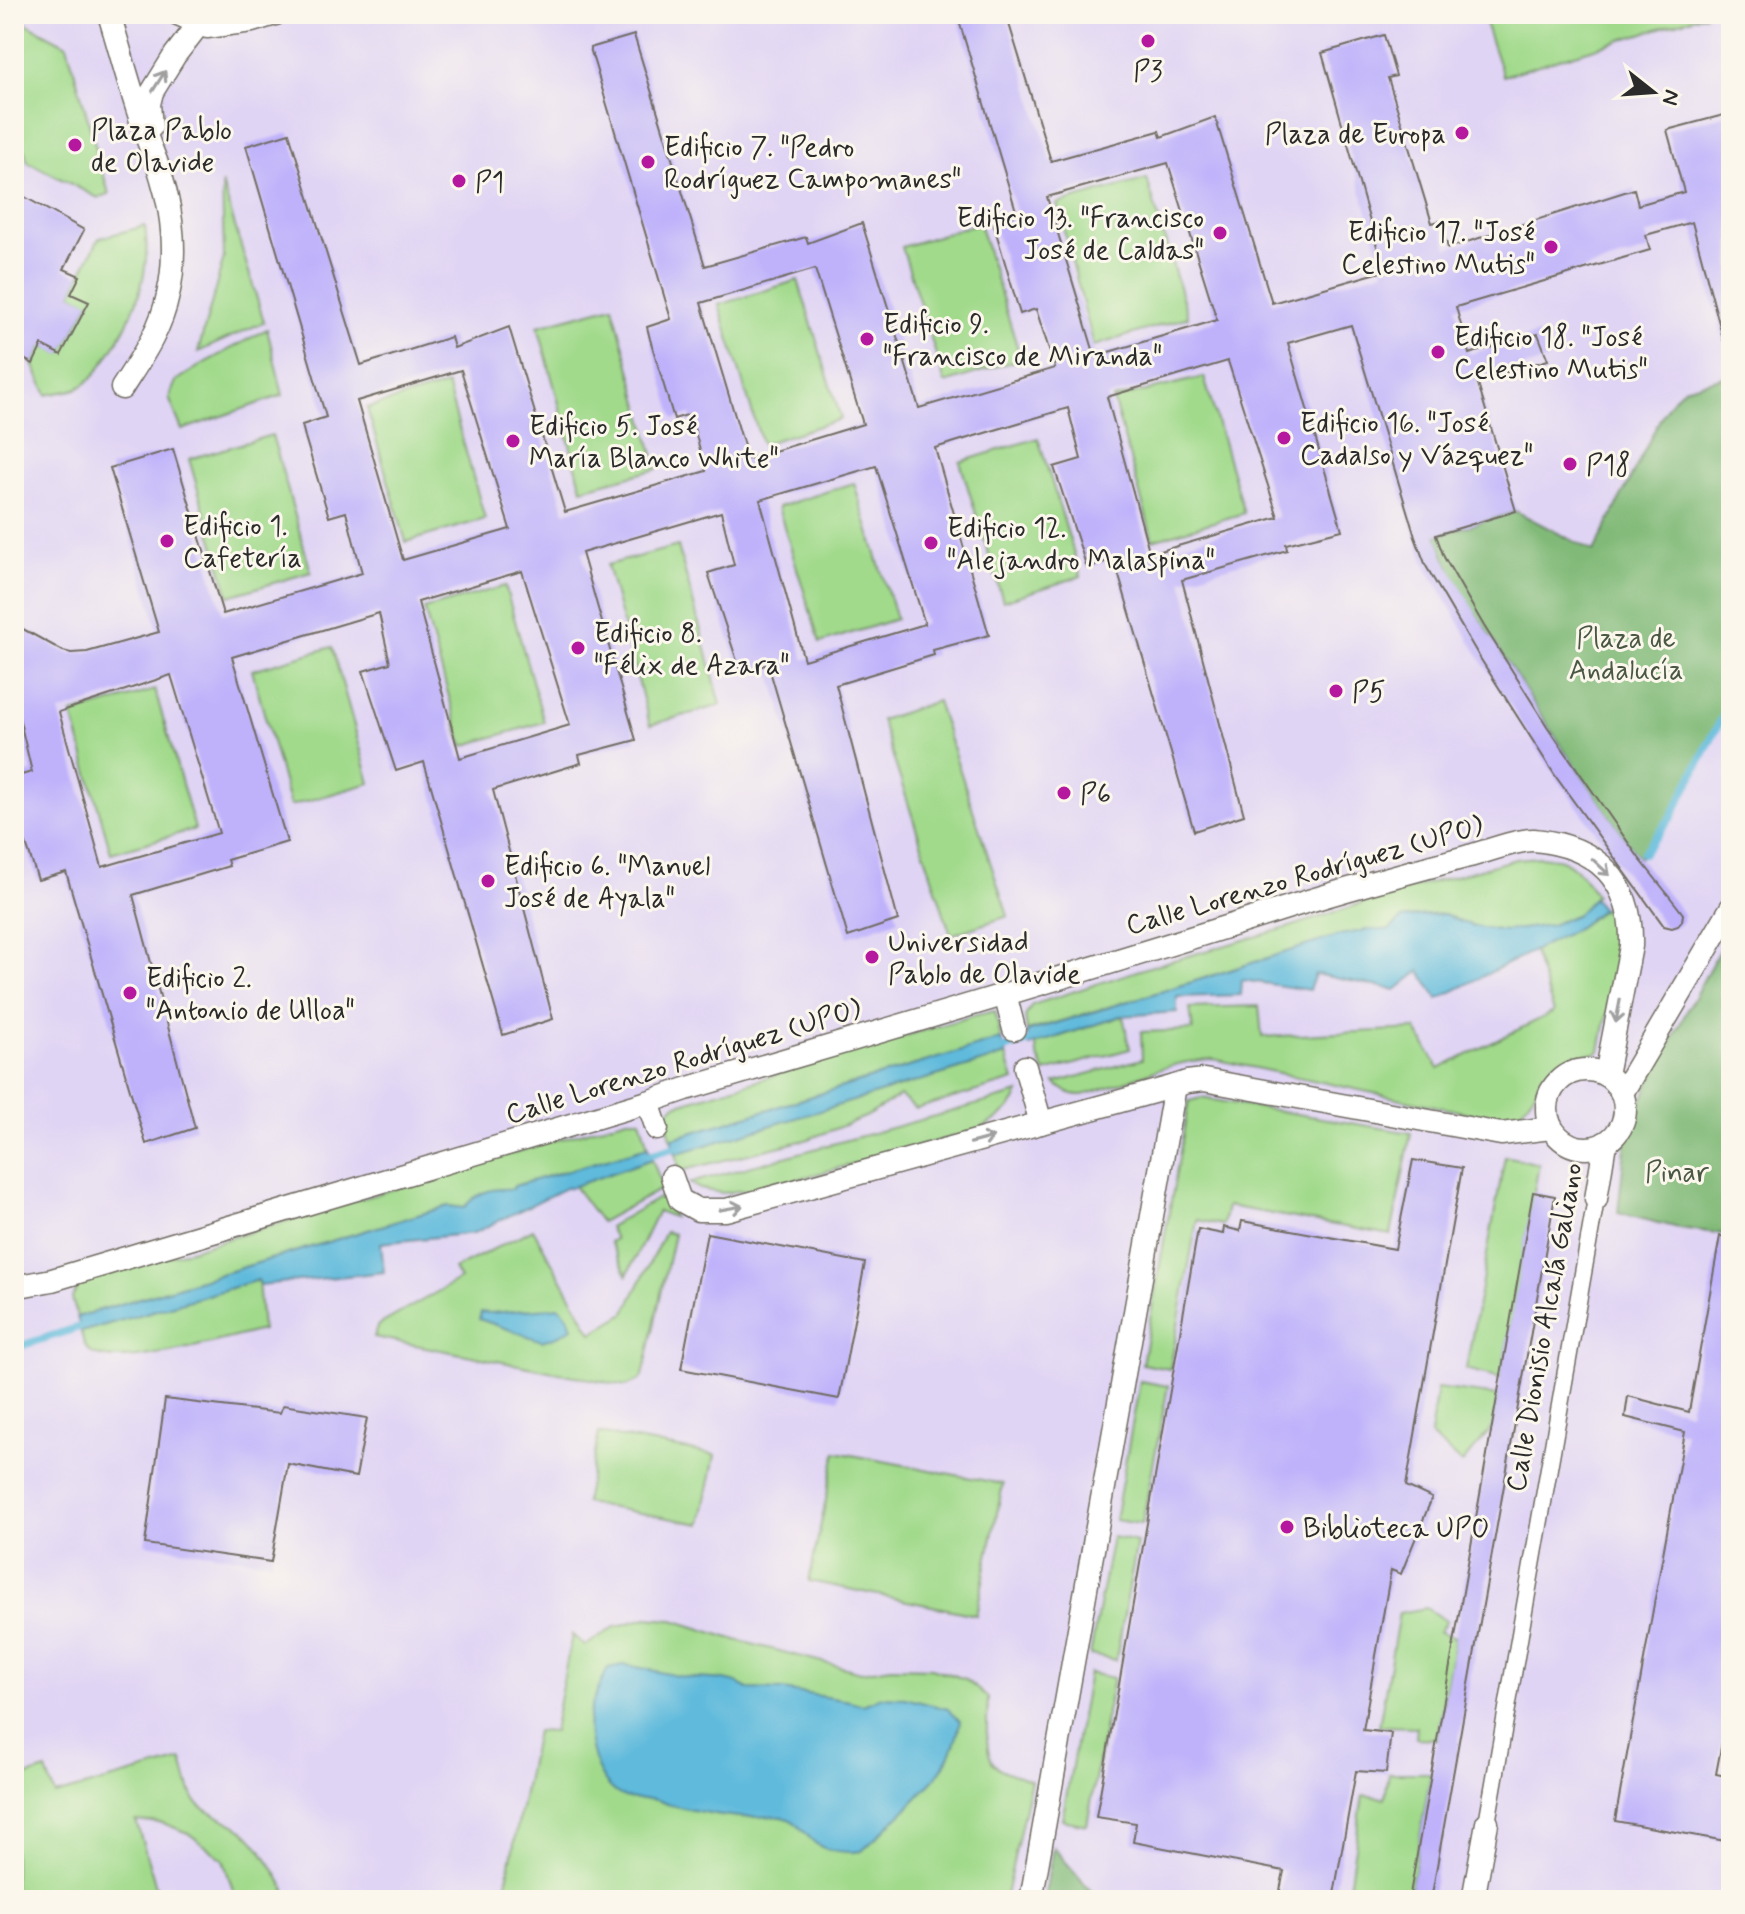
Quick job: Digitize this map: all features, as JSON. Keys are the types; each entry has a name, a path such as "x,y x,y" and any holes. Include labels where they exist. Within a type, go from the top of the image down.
{"street":[{"path":"109,14 145,133 162,176 173,258 169,294 151,342 122,388"},
{"path":"178,14 201,19 207,27 252,21 275,14"},
{"path":"154,157 149,104 152,92 201,19"},
{"name":"Calle Lorenzo Rodríguez (UPO)","path":"14,1287 52,1280 648,1102 1349,888 1530,840 1567,846 1589,856 1604,867 1623,894 1632,925 1631,946 1606,1075"},
{"path":"1622,1093 1731,908"},
{"path":"1005,994 1014,1029"},
{"path":"1025,1067 1041,1123"},
{"path":"1594,1070 1606,1075 1622,1093 1625,1106 1619,1131 1598,1147 1584,1149 1571,1146 1551,1128 1547,1102 1551,1090 1569,1073 1594,1070"},
{"path":"672,1177 680,1200 698,1210 726,1210 1187,1082 1204,1080 1501,1134 1551,1128"},
{"path":"1031,1900 1175,1086"},
{"path":"648,1102 657,1129"},
{"name":"Calle Dionisio Alcalá Galiano","path":"1473,1900 1605,1143"}],"shaded area":[{"name":"Universidad Pablo de Olavide","path":"14,14 1731,14 1731,1900 14,1900"}],"green space":[{"path":"1482,14 1706,14 1503,76"},
{"path":"18,19 67,45 109,194 98,198 28,162 14,115 14,21"},
{"path":"1147,179 1188,317 1094,346 1057,204"},
{"path":"222,183 264,322 198,352 224,257"},
{"path":"979,223 1021,359 945,383 902,247"},
{"path":"145,226 143,278 126,326 87,382 74,389 47,395 33,364 42,345 61,354 89,303 71,294 99,238"},
{"path":"798,280 841,419 762,444 719,305"},
{"path":"613,306 657,469 582,489 538,326"},
{"path":"267,329 283,395 182,430 169,398 176,381"},
{"name":"Plaza de Andalucía","path":"1731,375 1731,700 1672,816 1639,858 1570,760 1476,615 1436,536 1516,511 1594,552 1672,400 1684,388"},
{"path":"1204,377 1244,513 1153,540 1113,399"},
{"path":"447,385 485,519 406,542 367,408"},
{"path":"272,435 311,572 229,596 189,459"},
{"path":"1038,438 1081,576 1003,601 960,462"},
{"path":"854,483 896,619 820,643 778,507"},
{"path":"678,546 721,705 650,725 607,565"},
{"path":"505,586 544,722 463,746 424,609"},
{"path":"332,647 370,783 290,806 252,670"},
{"path":"155,690 195,829 111,853 72,714"},
{"path":"937,701 1008,916 951,935 881,720"},
{"path":"1516,859 1559,859 1572,866 1596,895 1578,914 1551,925 1506,931 1481,928 1445,914 1402,919 1389,930 1340,935 1027,1031 1025,1017 1032,1005 1387,895"},
{"path":"1605,908 1611,936 1622,937 1600,1051 1556,1063 1540,1078 1536,1090 1523,1108 1510,1116 1496,1119 1213,1059 1162,1068 1082,1095 1067,1092 1055,1083 1142,1059 1141,1032 1193,1030 1190,1008 1259,1006 1262,1037 1416,1029 1439,1069 1554,1012 1533,950 1576,929"},
{"name":"Pinar","path":"1731,931 1731,1235 1679,1228 1618,1213 1626,1139 1649,1083"},
{"path":"995,1011 1001,1039 671,1139 666,1112 675,1105"},
{"path":"1123,1016 1130,1049 1045,1072 1037,1055 1036,1044"},
{"path":"1006,1055 1014,1080 916,1109 900,1096 865,1117 809,1139 680,1171 676,1154"},
{"path":"1019,1093 1010,1108 998,1119 967,1133 769,1187 723,1193 700,1189 690,1183"},
{"path":"1201,1098 1411,1133 1391,1235 1227,1206 1223,1225 1197,1220 1170,1369 1142,1364 1189,1101"},
{"path":"627,1119 640,1119 648,1147 514,1186 514,1189 467,1204 464,1208 448,1206 77,1317 72,1298 80,1283"},
{"path":"1505,1156 1539,1164 1501,1378 1466,1369"},
{"path":"652,1159 663,1188 601,1222 574,1186"},
{"path":"667,1193 673,1217 658,1211 627,1275 610,1242 615,1239 609,1227"},
{"path":"533,1229 592,1333 625,1313 665,1232 674,1234 640,1380 626,1386 374,1337 379,1325 460,1279 454,1269"},
{"path":"258,1280 262,1330 175,1351 126,1358 92,1353 83,1341 81,1332"},
{"path":"1140,1381 1168,1386 1142,1524 1115,1520"},
{"path":"1437,1388 1498,1396 1492,1428 1462,1463 1430,1435"},
{"path":"599,1433 715,1455 701,1524 585,1503"},
{"path":"836,1452 1003,1484 976,1615 809,1581"},
{"path":"1112,1537 1137,1542 1116,1660 1090,1655"},
{"path":"1426,1608 1446,1621 1439,1632 1455,1637 1437,1739 1416,1738 1417,1727 1379,1726 1399,1613"},
{"path":"646,1618 673,1620 736,1640 861,1672 891,1667 931,1668 965,1679 988,1698 987,1742 994,1764 1006,1772 1031,1780 1005,1900 503,1900 536,1731 553,1732 572,1635 585,1646 615,1627"},
{"path":"1089,1673 1113,1678 1087,1825 1062,1820"},
{"path":"182,1760 196,1802 247,1833 269,1861 289,1900 236,1900 223,1859 188,1833 163,1823 136,1821 160,1900 14,1900 14,1780 46,1770 55,1795"},
{"path":"1389,1773 1431,1773 1409,1900 1347,1900 1363,1795 1385,1798"},
{"path":"1053,1847 1095,1896 1100,1900 1044,1900"}],"water":[{"path":"1593,898 1602,909 1576,929 1438,999 1420,971 1396,990 1315,974 1309,990 1242,980 1241,995 1177,997 1177,1012 1121,1016 1030,1046 1027,1032 1340,935 1389,930 1402,919 1445,914 1481,928 1506,931 1551,925 1578,914"},
{"path":"1001,1039 1006,1055 676,1154 671,1139"},
{"path":"648,1147 652,1159 567,1187 474,1233 381,1243 384,1272 260,1285 258,1280 81,1332 77,1317 448,1206 464,1208 486,1192 513,1189 514,1186"},
{"path":"560,1307 568,1316 572,1328 542,1341 479,1319 481,1312"},
{"path":"623,1665 724,1680 748,1689 783,1690 863,1705 882,1697 905,1698 948,1709 960,1721 947,1760 904,1811 862,1851 831,1850 815,1843 796,1824 782,1817 712,1814 657,1800 628,1798 611,1788 593,1756 589,1719 594,1698 608,1668"}],"building":[{"path":"957,14 1006,14 1051,161 1159,131 1161,137 1215,117 1272,303 1384,271 1322,53 1384,35 1396,76 1388,78 1432,223 1440,221 1448,248 1634,189 1638,205 1684,192 1667,130 1731,113 1731,341 1724,342 1692,222 1646,235 1650,250 1456,307 1469,354 1538,334 1548,360 1477,381 1516,511 1436,535 1444,557 1484,626 1547,726 1639,858 1683,914 1678,926 1664,926 1556,777 1426,566 1351,325 1288,343 1342,530 1286,544 1287,550 1182,580 1244,815 1194,831 1114,559 1087,568 1054,467 1081,459 1068,408 935,448 989,635 933,650 934,655 836,685 898,920 848,937 768,664 741,673 708,573 734,565 721,512 582,553 636,740 579,755 581,763 493,790 553,1019 503,1035 424,762 396,771 363,671 390,663 379,613 232,657 287,842 227,860 229,866 133,895 195,1128 146,1144 66,872 38,880 14,807 14,777 32,772 14,696 14,624 71,653 87,652 159,632 110,468 173,449 223,614 362,573 346,512 329,517 305,437 302,425 326,417 246,146 289,133 361,365 451,337 454,348 509,327 565,512 706,471 690,414 674,419 650,339 647,327 671,319 590,48 634,35 705,266 806,237 808,243 862,223 919,408 1055,368 1036,309 1020,314 993,222 1017,214","holes":["1168,163 1217,320 1095,356 1047,197","815,269 863,424 748,459 701,303","1228,361 1278,517 1150,554 1107,397","461,370 510,529 403,560 357,401","876,466 925,624 804,660 760,500","522,571 570,725 460,758 418,602","171,675 219,833 102,867 59,712"]},
{"path":"14,191 84,230 64,269 80,276 71,294 89,302 61,355 42,345 33,364 14,354"},
{"path":"1413,1160 1462,1168 1406,1486 1432,1498 1401,1574 1391,1570 1363,1730 1391,1733 1386,1773 1356,1771 1333,1900 1278,1900 1284,1871 1133,1842 1136,1823 1096,1817 1198,1229 1223,1234 1224,1227 1240,1231 1242,1221 1395,1249"},
{"path":"1533,1192 1555,1196 1431,1900 1409,1900"},
{"path":"707,1233 865,1263 839,1399 681,1369"},
{"path":"1720,1236 1731,1237 1731,1695 1716,1774 1731,1777 1731,1842 1615,1821 1685,1432 1625,1417 1628,1396 1689,1412"},
{"path":"165,1399 280,1413 283,1405 367,1418 356,1477 288,1464 271,1562 145,1544"}],"waterway":[{"path":"1643,853 1672,816 1731,700"},
{"path":"994,1052 1039,1038"},
{"path":"642,1157 683,1145"},
{"path":"14,1348 89,1324"}],"place":[{"name":"P3","path":"1148,41"},
{"name":"Plaza de Europa","path":"1462,133"},
{"name":"Plaza Pablo de Olavide","path":"75,145"},
{"name":"Edificio 7. \"Pedro Rodríguez Campomanes\"","path":"648,162"},
{"name":"P1","path":"459,181"},
{"name":"Edificio 13. \"Francisco José de Caldas\"","path":"1220,233"},
{"name":"Edificio 17. \"José Celestino Mutis\"","path":"1551,247"},
{"name":"Edificio 9. \"Francisco de Miranda\"","path":"867,339"},
{"name":"Edificio 18. \"José Celestino Mutis\"","path":"1438,352"},
{"name":"Edificio 16. \"José Cadalso y Vázquez\"","path":"1284,438"},
{"name":"Edificio 5. José María Blanco White\"","path":"513,441"},
{"name":"P18","path":"1570,464"},
{"name":"Edificio 1. Cafetería","path":"167,541"},
{"name":"Edificio 12. \"Alejandro Malaspina\"","path":"931,543"},
{"name":"Edificio 8. \"Félix de Azara\"","path":"578,648"},
{"name":"P5","path":"1336,691"},
{"name":"P6","path":"1064,793"},
{"name":"Edificio 6. \"Manuel José de Ayala\"","path":"488,881"},
{"name":"Universidad Pablo de Olavide","path":"872,957"},
{"name":"Edificio 2. \"Antonio de Ulloa\"","path":"130,993"},
{"name":"Biblioteca UPO","path":"1287,1527"}]}
